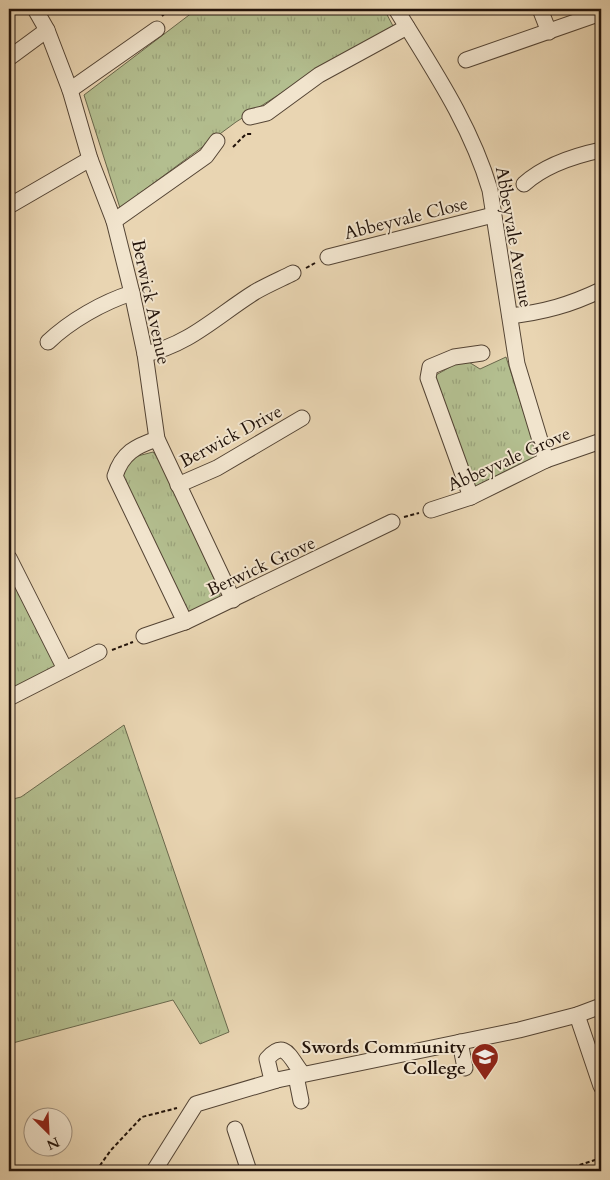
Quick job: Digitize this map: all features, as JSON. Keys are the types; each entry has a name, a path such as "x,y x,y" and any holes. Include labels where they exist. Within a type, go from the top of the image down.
{"street":[{"name":"Berwick Avenue","path":"35,9 47,30 70,90 90,159 114,221 132,293 144,354 157,439 233,600"},
{"name":"Abbeyvale Avenue","path":"396,9 463,120 483,165 490,190 518,364 546,460"},
{"path":"540,9 549,32"},
{"path":"466,60 601,13"},
{"path":"70,90 156,21"},
{"path":"250,117 267,113 319,75 407,27"},
{"path":"9,58 47,30"},
{"path":"114,221 206,156 216,141"},
{"path":"524,184 538,172 580,154 601,150"},
{"path":"9,206 90,159"},
{"name":"Abbeyvale Close","path":"328,257 493,215"},
{"path":"144,354 165,350 200,331 255,292 293,273"},
{"path":"510,316 541,312 572,304 601,290"},
{"path":"48,342 63,328 120,296 132,293"},
{"path":"471,497 428,378 430,367 454,357 482,353"},
{"name":"Berwick Drive","path":"178,485 217,468 302,418"},
{"path":"157,439 135,447 120,462 115,476 185,622"},
{"name":"Abbeyvale Grove","path":"431,510 471,497 546,460 601,441"},
{"name":"Berwick Grove","path":"144,636 185,622 233,600 392,522"},
{"path":"9,558 65,669"},
{"path":"9,698 99,652"},
{"path":"154,1171 196,1104 277,1080 460,1042 577,1015 601,1006"},
{"path":"577,1015 601,1086"},
{"path":"460,1042 465,1068"},
{"path":"277,1080 271,1076 267,1059 274,1051 282,1050 289,1053 300,1075 301,1102"},
{"path":"235,1129 249,1171"}],"path":[{"path":"156,21 170,9"},
{"path":"233,147 246,134 252,134"},
{"path":"490,190 524,184"},
{"path":"293,273 328,257"},
{"path":"392,522 431,510"},
{"path":"99,652 115,649 144,636"},
{"path":"96,1171 111,1150 142,1117 158,1111 196,1104"},
{"path":"561,1171 601,1158"}],"green space":[{"path":"197,9 384,9 393,26 322,67 236,122 120,208 84,95"},
{"path":"506,357 538,457 477,487 471,482 429,379 464,359 480,369"},
{"path":"153,452 162,463 220,592 220,600 195,613 187,611 123,483 122,471 134,457"},
{"path":"9,568 55,658 56,669 19,689 9,686"},
{"path":"124,725 229,1032 200,1044 173,1000 9,1044 9,800 21,797"}],"place":[{"name":"Swords Community College","path":"485,1081"}]}
